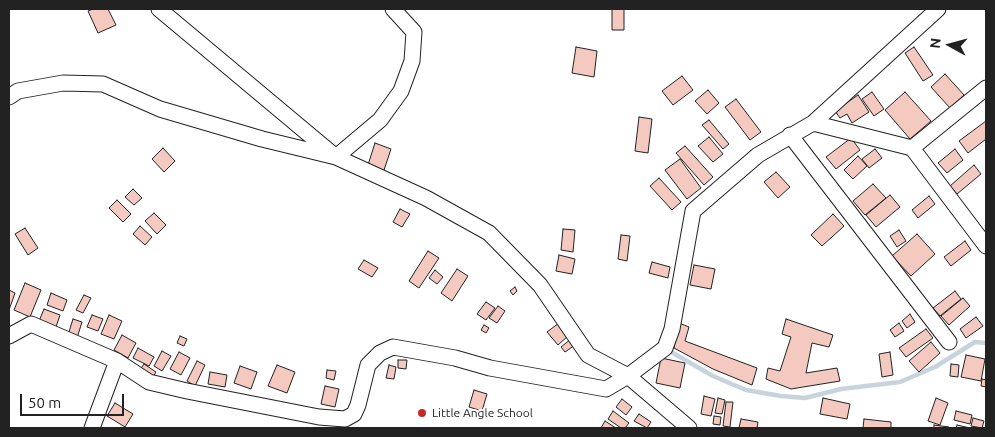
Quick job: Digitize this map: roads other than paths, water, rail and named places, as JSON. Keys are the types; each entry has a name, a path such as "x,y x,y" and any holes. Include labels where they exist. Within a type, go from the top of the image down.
{"street":[{"path":"159,9 336,157"},
{"path":"336,157 380,120 401,91 412,61 414,32 393,9"},
{"path":"9,336 31,324 118,362 149,382 319,417 345,419 354,414 368,365 380,353 393,347 456,358 490,368 606,389 628,376 665,348 670,336 693,211 758,155 813,122 938,9"},
{"path":"9,97 18,91 63,83 102,84 160,109 262,139 336,157 426,198 489,233 540,285 588,355 628,376 690,428"},
{"path":"912,148 986,88"},
{"path":"813,122 912,148 986,246"},
{"path":"790,135 949,342"},
{"path":"92,428 118,362"}],"waterway":[{"path":"666,349 713,376 746,390 805,398 841,389 900,382 935,367 975,342 986,343"}],"place":[{"name":"Little Angle School","path":"422,413"}]}
